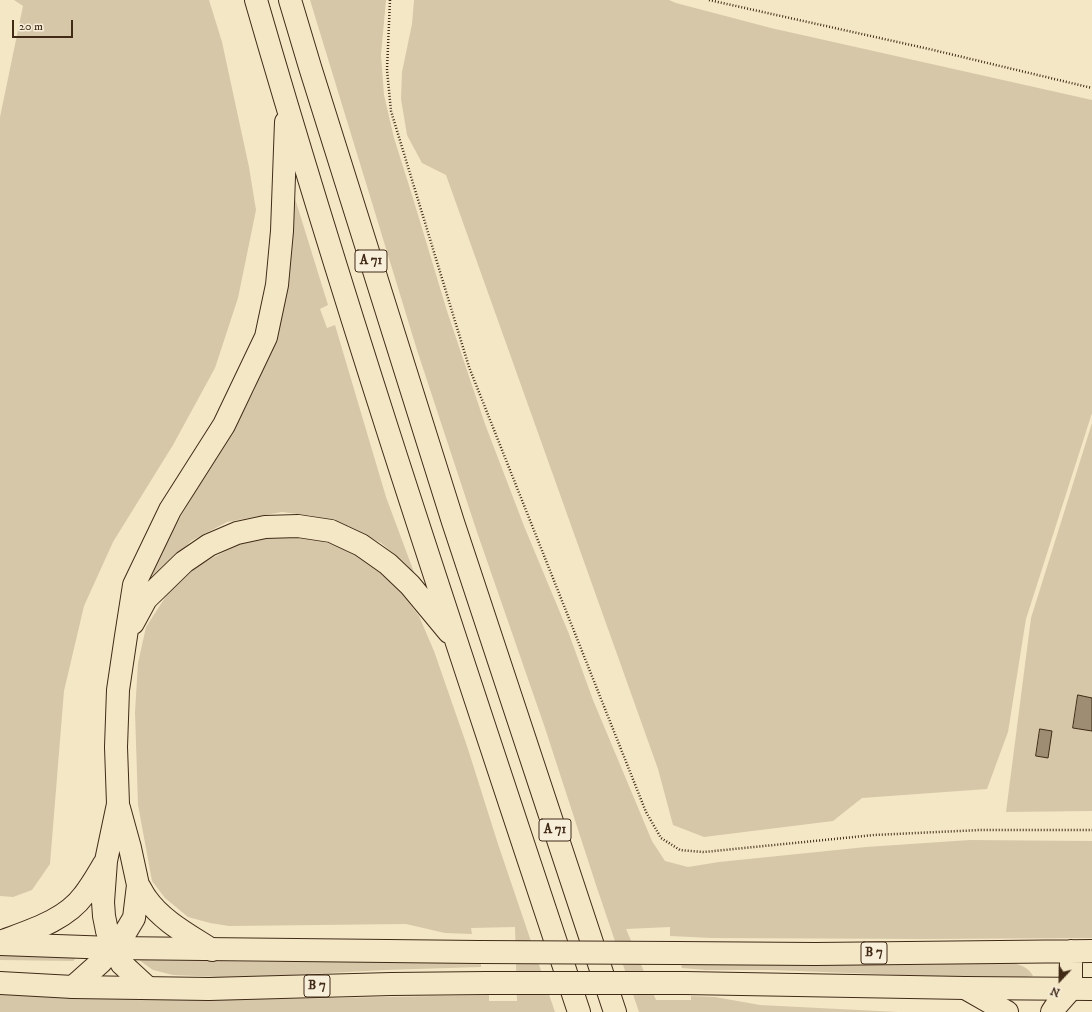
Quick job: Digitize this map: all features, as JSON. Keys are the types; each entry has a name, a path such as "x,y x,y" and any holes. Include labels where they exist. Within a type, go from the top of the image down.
{"main road":[{"name":"A 71","path":"256,0 286,104 378,402 579,1012"},
{"name":"A 71","path":"290,0 453,522 615,1012"},
{"path":"212,950 175,926 159,913 146,899 138,884 118,804 116,747 118,690 134,585 170,510 224,425 266,337 277,284 282,231 286,104"},
{"path":"126,636 146,599 184,562 209,545 238,533 265,527 298,526 330,531 361,545 388,564 410,585 458,643"},
{"path":"118,804 106,861 103,902 104,916 107,932 113,948 122,964 148,988"},
{"path":"0,943 39,928 71,909 84,895 106,861"},
{"path":"73,986 101,962 125,933 134,918 138,884"},
{"path":"0,943 113,948"},
{"name":"B 7","path":"113,948 815,954 1092,951"},
{"path":"1071,951 1071,989 1073,1012"},
{"path":"0,983 148,988"},
{"name":"B 7","path":"148,988 209,989 487,983 685,983 1092,989"},
{"path":"965,988 1007,1012"},
{"path":"1052,1012 1071,989"}],"path":[{"path":"390,0 387,70 391,111 469,367 646,812 661,838 680,850 704,852 874,835 980,830 1092,830"},
{"path":"709,0 929,49 1092,88"}],"shaded area":[{"path":"14,0 209,0 222,42 249,167 256,210 238,298 215,368 173,445 113,542 84,606 64,691 50,864 32,890 13,897 0,896 0,117 23,6"},
{"path":"310,0 386,0 381,55 384,95 394,138 447,311 485,424 524,526 569,634 593,700 652,841 665,861 688,867 719,862 866,847 970,840 1092,841 1092,938 711,938 670,936 670,927 626,929 656,1000 691,1000 691,996 715,997 760,1005 898,1012 639,1012 417,350"},
{"path":"414,0 669,0 771,28 1092,100 1092,413 1026,619 1008,732 987,789 862,798 833,821 704,837 673,825 658,769 446,175 422,163 407,135 401,99 402,72 412,24"},
{"path":"293,192 328,305 320,309 327,328 335,325 386,497 415,575 404,562 381,543 348,526 313,516 282,512 227,522 191,541 154,579 146,585 163,546 254,391 275,332"},
{"path":"1092,423 1092,811 1006,812 1031,618"},
{"path":"279,535 319,540 345,549 374,565 396,586 419,616 434,651 467,746 498,844 555,1012 0,1012 0,995 280,999 489,995 489,1001 517,1001 515,927 471,928 472,934 445,933 406,924 229,926 188,917 165,898 152,881 138,805 135,712 138,663 146,627 168,593 197,566 243,542"},
{"path":"0,954 76,958 73,961 0,960"},
{"path":"142,958 160,960 279,962 434,961 481,963 481,967 220,977 173,975 153,970 139,960"},
{"path":"984,962 1018,964 1029,971 1033,976 928,976 771,970 706,970 682,968 681,963 920,965"}],"building":[{"path":"1078,695 1092,698 1092,731 1073,728"},
{"path":"1040,729 1052,731 1048,758 1036,756"}]}
